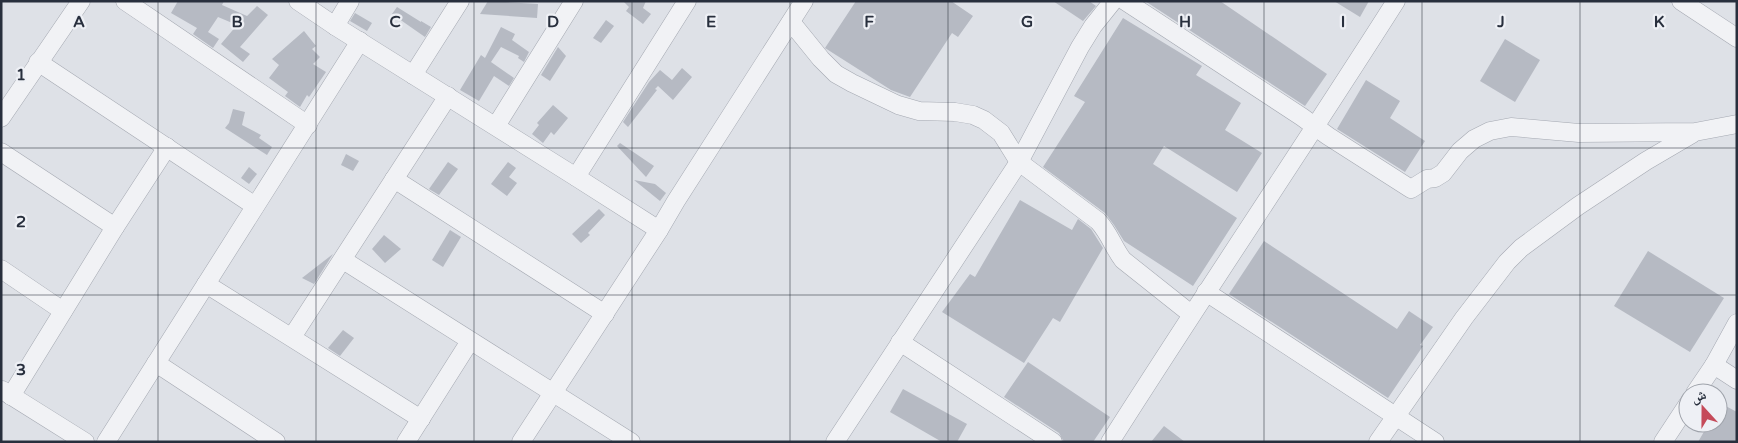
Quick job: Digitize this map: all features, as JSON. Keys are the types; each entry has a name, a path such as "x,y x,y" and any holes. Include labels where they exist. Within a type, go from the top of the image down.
{"street":[{"path":"1,118 80,1"},
{"path":"125,1 308,125"},
{"path":"298,1 659,230"},
{"path":"335,26 350,1"},
{"path":"413,75 460,1"},
{"path":"496,126 574,1"},
{"path":"576,176 687,1"},
{"path":"521,442 659,230 804,1"},
{"path":"835,442 1019,162 1080,47 1093,26 1113,1"},
{"path":"1125,1 1411,189 1427,179 1435,178 1443,173 1460,151 1474,138 1490,131 1511,127 1579,133 1695,132 1737,124"},
{"path":"1110,442 1191,314 1316,128 1396,1"},
{"path":"1681,1 1700,6 1737,38"},
{"path":"791,22 821,59 836,74 898,105 919,111 955,112 973,115 984,120 1001,133 1019,162 1098,221 1107,230 1117,253 1123,260 1191,314"},
{"path":"106,442 360,41"},
{"path":"38,62 255,206"},
{"path":"292,337 448,96"},
{"path":"1378,442 1464,318 1507,262 1522,248 1578,206 1646,161 1695,132"},
{"path":"85,442 6,393 63,311 167,147"},
{"path":"1,152 115,227"},
{"path":"394,179 605,314"},
{"path":"342,260 631,442"},
{"path":"1,269 63,311"},
{"path":"206,284 421,418"},
{"path":"1206,292 1435,442"},
{"path":"1702,383 1737,324"},
{"path":"406,442 470,341"},
{"path":"900,342 1053,442"},
{"path":"156,363 276,442"},
{"path":"1714,365 1737,380"},
{"path":"1663,442 1678,419"}],"building":[{"path":"178,1 224,1 222,5 247,16 257,6 268,15 240,47 250,54 243,62 221,44 237,25 218,17 208,32 219,39 213,48 193,34 197,28 171,13"},
{"path":"488,1 538,4 537,18 480,14"},
{"path":"623,1 646,1 643,8 651,14 643,24 626,11 629,7"},
{"path":"856,1 951,1 973,16 958,37 952,33 910,97 891,90 825,48"},
{"path":"1053,1 1089,1 1096,6 1083,21"},
{"path":"1145,1 1220,1 1327,74 1305,106"},
{"path":"1334,1 1369,1 1360,17"},
{"path":"397,7 431,27 425,37 392,14"},
{"path":"355,13 372,23 367,31 350,21"},
{"path":"1123,18 1202,66 1196,75 1241,103 1225,130 1262,153 1237,192 1164,146 1153,164 1237,218 1193,286 1124,241 1105,213 1043,167 1085,102 1074,96"},
{"path":"606,20 614,26 601,43 593,38"},
{"path":"501,27 515,34 512,40 529,52 524,62 518,58 519,56 501,47 491,62 514,78 509,86 494,76 479,101 460,90 481,55 485,58"},
{"path":"304,31 316,46 312,49 320,57 313,64 326,72 309,97 307,95 300,107 285,96 288,92 269,78 279,65 272,59"},
{"path":"1505,39 1540,60 1515,102 1480,81"},
{"path":"558,47 566,56 550,81 541,75"},
{"path":"682,68 692,77 673,100 658,86 655,89 657,90 628,127 623,122 649,82 660,70 672,80"},
{"path":"1366,80 1400,101 1390,118 1425,141 1405,172 1337,129"},
{"path":"553,105 568,118 554,135 551,132 543,143 532,134 539,125 537,123"},
{"path":"233,109 245,112 242,125 261,135 259,138 272,147 267,155 225,128 229,123"},
{"path":"620,143 654,166 646,177 617,146"},
{"path":"346,154 359,161 353,171 341,165"},
{"path":"448,162 458,169 439,195 429,189"},
{"path":"508,162 516,168 509,177 517,183 507,196 491,184"},
{"path":"249,167 257,174 249,184 241,178"},
{"path":"634,180 655,184 666,193 660,201"},
{"path":"1020,200 1072,230 1078,219 1091,229 1103,248 1060,322 1053,318 1024,363 942,312 970,274 975,277"},
{"path":"599,209 605,215 588,233 590,235 581,243 572,234"},
{"path":"450,230 461,237 443,267 432,260"},
{"path":"384,235 401,249 385,263 372,249"},
{"path":"1264,241 1397,329 1409,311 1433,327 1420,345 1423,346 1388,398 1229,294"},
{"path":"1648,251 1724,298 1690,352 1614,306"},
{"path":"333,254 314,284 302,278"},
{"path":"343,330 354,338 340,356 328,348"},
{"path":"1028,362 1110,417 1093,442 1064,442 1059,433 1004,397"},
{"path":"903,389 967,424 957,442 942,442 890,412"},
{"path":"1728,407 1737,412 1737,442 1698,442 1703,433 1728,433"},
{"path":"1164,426 1185,442 1151,442"}]}
